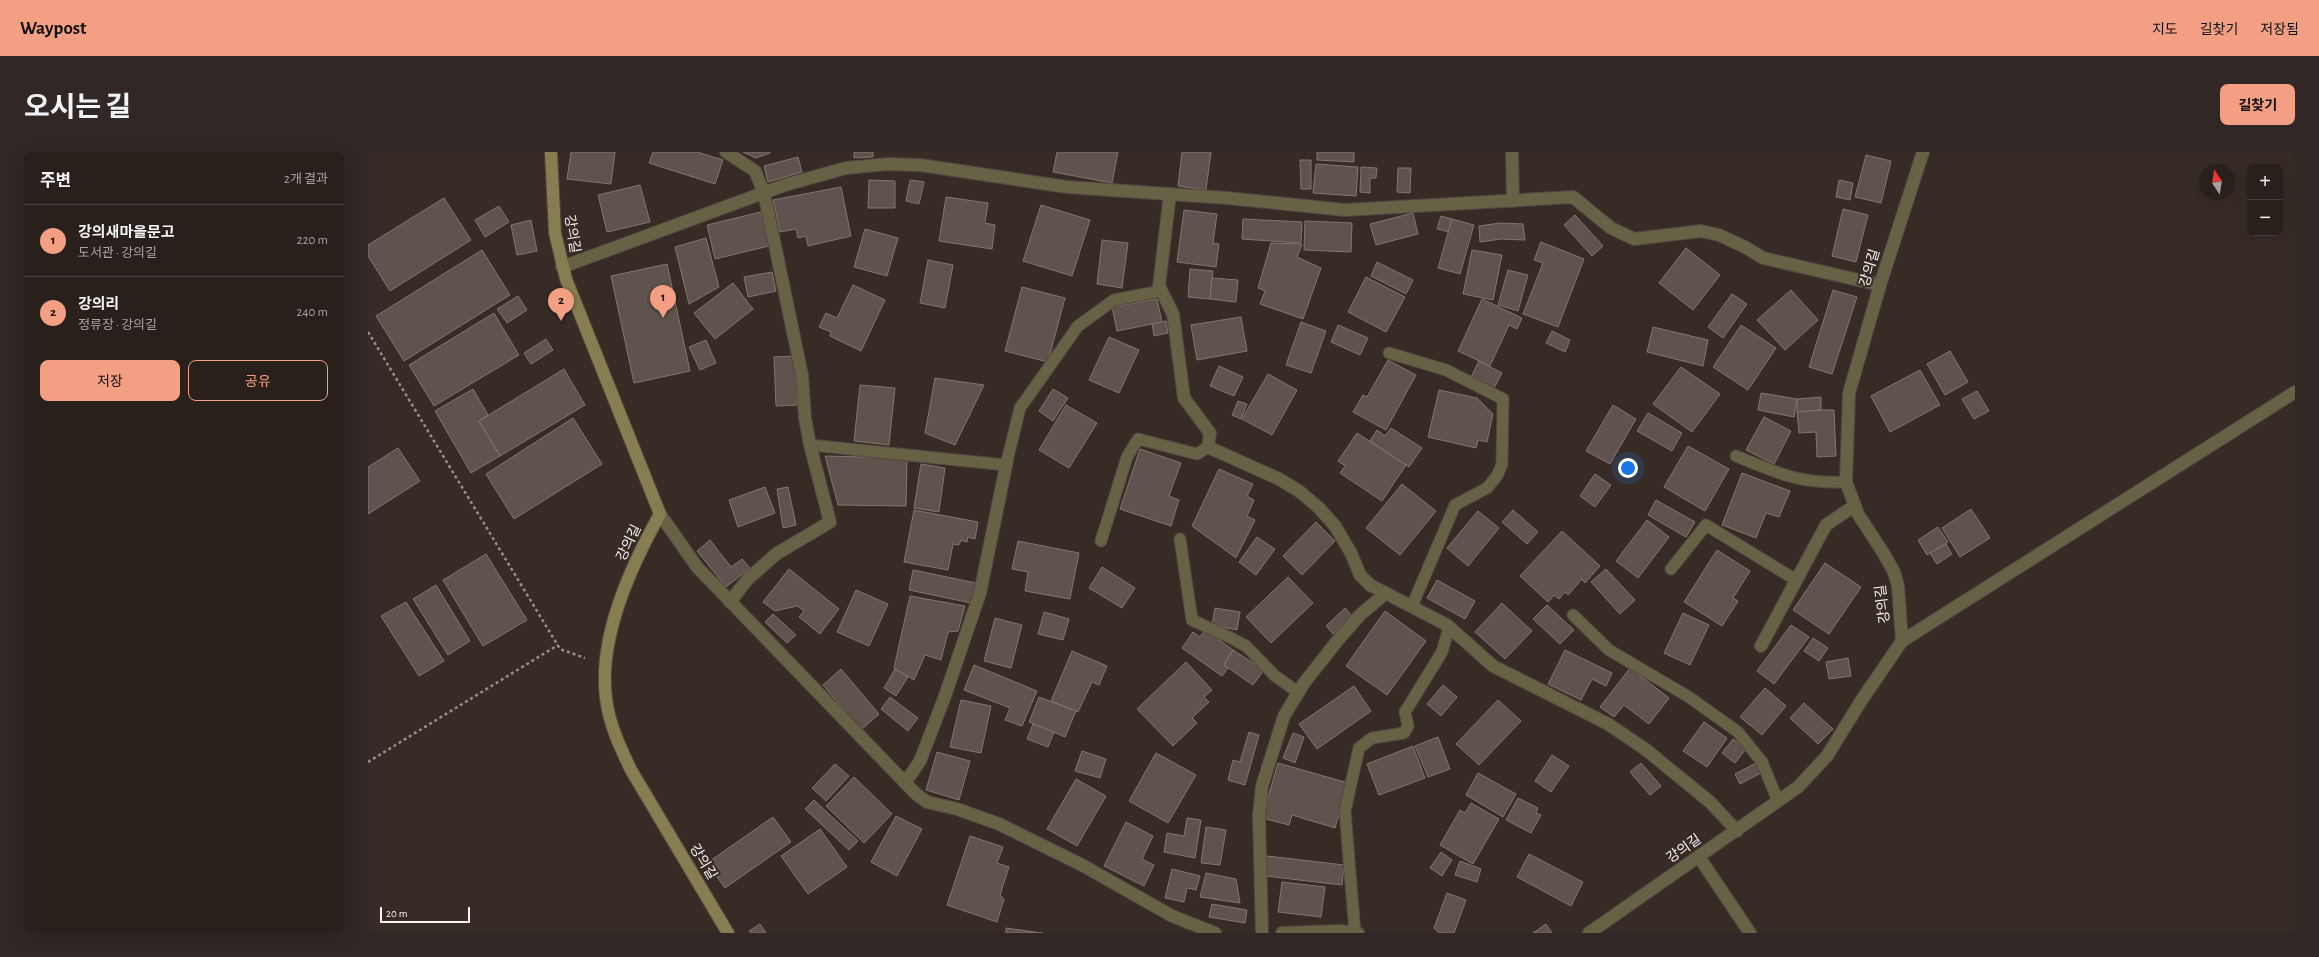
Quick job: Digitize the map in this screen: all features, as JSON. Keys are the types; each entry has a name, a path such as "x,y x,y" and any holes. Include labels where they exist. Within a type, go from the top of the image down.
{"street":[{"name":"강의길","path":"551,152 555,233 562,267 660,514 642,546 626,584 610,636 606,666 606,698 618,742 631,770 728,933"},
{"path":"726,152 755,171 764,193 796,345 810,445 830,522 776,554 747,580 730,602"},
{"path":"1512,152 1513,201"},
{"name":"강의길","path":"1589,933 1798,787 1827,756 1861,701 1902,641 1898,586 1894,572 1854,506 1846,482 1850,386 1880,285 1923,152"},
{"path":"562,267 785,185 846,168 888,164 920,165 1067,187 1170,194 1345,210 1573,197 1611,228 1634,239 1701,231 1719,235 1745,247 1763,258 1880,285"},
{"path":"1170,194 1159,286 1173,314 1184,398 1210,433 1208,447 1279,479 1299,491 1319,508 1335,526 1351,553 1360,575 1370,585 1449,627 1493,666 1608,724 1646,749 1710,802 1737,831"},
{"path":"1902,641 2295,392"},
{"path":"904,783 922,754 945,696 980,593 1007,463"},
{"path":"1761,646 1826,525 1854,506"},
{"path":"660,514 697,567 904,783 926,802 957,809 999,824 1082,865 1172,916 1214,933"},
{"path":"1262,933 1259,816 1262,786 1284,716 1298,693 1338,640 1360,615 1386,593"},
{"path":"1699,856 1750,933"},
{"path":"1282,933 1339,931 1358,933"}],"lane":[{"path":"810,445 1007,463 1020,408 1078,326 1114,300 1161,291"},
{"path":"1389,353 1446,370 1503,399 1502,464 1497,476 1487,488 1455,505 1412,606"},
{"path":"1101,541 1127,457 1138,439 1197,454 1208,447"},
{"path":"1736,456 1777,473 1800,480 1822,483 1846,482"},
{"path":"1671,570 1706,525 1796,580"},
{"path":"1180,539 1192,620 1246,646 1274,676 1298,693"},
{"path":"1574,615 1608,650 1689,697 1738,732 1762,762 1778,801"},
{"path":"1355,933 1345,811 1359,748 1372,738 1404,733 1408,726 1405,712 1442,652 1449,627"}],"path":[{"path":"368,332 560,649 606,666"},
{"path":"368,762 558,645"}],"building":[{"path":"571,152 615,152 611,184 567,179"},
{"path":"653,152 697,152 723,160 715,184 649,163"},
{"path":"743,152 770,152 770,153 756,158"},
{"path":"854,152 873,152 873,157 854,158"},
{"path":"1057,152 1118,152 1112,183 1053,172"},
{"path":"1182,152 1211,152 1206,190 1178,186"},
{"path":"1317,152 1354,152 1354,162 1317,160"},
{"path":"1866,155 1891,161 1881,203 1855,197"},
{"path":"798,157 802,172 768,182 764,166"},
{"path":"1300,160 1311,160 1311,189 1301,189"},
{"path":"1316,164 1358,167 1356,196 1313,193"},
{"path":"1361,167 1377,168 1376,178 1370,178 1370,193 1360,192"},
{"path":"1398,168 1411,168 1410,193 1397,192"},
{"path":"869,180 895,181 895,208 868,208"},
{"path":"910,180 924,182 919,204 906,201"},
{"path":"1839,180 1853,183 1850,200 1836,197"},
{"path":"640,185 650,222 607,232 598,195"},
{"path":"841,187 851,236 808,246 806,236 798,238 796,229 780,232 773,200"},
{"path":"946,197 988,203 985,223 995,225 992,249 939,241"},
{"path":"444,198 471,240 390,291 368,256 368,245"},
{"path":"1041,205 1090,220 1072,276 1023,261"},
{"path":"499,206 509,222 485,237 475,220"},
{"path":"1843,209 1868,215 1856,262 1832,256"},
{"path":"1184,210 1217,214 1213,243 1219,244 1216,267 1177,262"},
{"path":"761,212 769,246 715,259 707,225"},
{"path":"1413,213 1418,234 1376,245 1370,224"},
{"path":"1575,215 1603,246 1592,256 1564,225"},
{"path":"1441,216 1452,219 1449,232 1437,229"},
{"path":"1243,219 1302,222 1301,243 1242,239"},
{"path":"1452,219 1474,225 1460,274 1438,268"},
{"path":"531,220 537,251 517,255 511,225"},
{"path":"1305,221 1352,223 1351,252 1304,250"},
{"path":"1500,223 1523,224 1525,240 1501,239 1480,242 1479,226"},
{"path":"865,229 898,238 887,276 854,267"},
{"path":"706,238 719,287 689,304 675,247"},
{"path":"1102,240 1128,243 1122,288 1097,284"},
{"path":"1541,242 1584,259 1558,327 1523,314 1543,263 1534,260"},
{"path":"1271,243 1302,244 1297,257 1321,268 1303,319 1260,304 1265,291 1258,288"},
{"path":"1686,248 1720,275 1693,310 1659,283"},
{"path":"482,250 510,295 404,361 376,316"},
{"path":"1472,250 1502,255 1493,300 1463,294"},
{"path":"928,260 953,265 945,308 920,303"},
{"path":"1377,262 1413,280 1406,294 1371,276"},
{"path":"667,264 690,371 634,383 611,276"},
{"path":"1190,269 1213,271 1210,299 1188,297"},
{"path":"1508,270 1528,275 1518,311 1498,305"},
{"path":"772,272 776,291 748,297 744,277"},
{"path":"1366,277 1405,297 1386,332 1348,312"},
{"path":"1212,278 1238,280 1236,302 1210,299"},
{"path":"733,283 753,309 715,339 694,313"},
{"path":"853,285 885,300 861,351 830,336 831,332 819,327 826,313 837,318"},
{"path":"1022,287 1065,298 1048,362 1005,351"},
{"path":"1791,290 1818,320 1785,350 1757,320"},
{"path":"1833,290 1857,297 1832,374 1809,367"},
{"path":"1732,294 1747,304 1723,338 1708,327"},
{"path":"518,296 527,310 507,323 497,309"},
{"path":"1157,299 1162,322 1117,331 1112,307"},
{"path":"1482,299 1522,318 1517,329 1509,325 1490,366 1458,351"},
{"path":"494,313 519,355 434,406 409,365"},
{"path":"1241,317 1247,351 1197,360 1191,325"},
{"path":"1166,321 1168,333 1154,336 1152,324"},
{"path":"1301,322 1326,331 1311,373 1286,365"},
{"path":"1338,325 1368,338 1360,355 1331,342"},
{"path":"1741,325 1776,348 1748,390 1713,367"},
{"path":"1653,327 1708,340 1703,366 1647,352"},
{"path":"1552,331 1570,340 1565,352 1546,343"},
{"path":"1109,337 1139,350 1119,393 1089,380"},
{"path":"546,339 553,350 531,364 524,353"},
{"path":"706,340 716,363 700,370 689,347"},
{"path":"1950,351 1968,382 1945,395 1927,364"},
{"path":"795,356 797,405 776,406 774,357"},
{"path":"1388,360 1416,375 1386,430 1353,412 1363,395 1367,397"},
{"path":"1479,361 1502,373 1493,390 1470,379"},
{"path":"1219,366 1243,377 1234,396 1210,386"},
{"path":"1681,367 1720,394 1692,432 1653,404"},
{"path":"564,369 585,405 500,456 479,421"},
{"path":"1920,370 1940,405 1890,432 1871,396"},
{"path":"1268,374 1297,390 1272,435 1242,419"},
{"path":"935,378 984,385 955,445 925,433"},
{"path":"860,385 895,388 889,445 854,441"},
{"path":"473,389 488,415 479,421 500,456 471,473 435,411"},
{"path":"1053,389 1068,398 1053,421 1039,411"},
{"path":"1439,390 1477,398 1493,414 1487,442 1478,440 1476,448 1428,437"},
{"path":"1977,391 1989,411 1974,419 1962,399"},
{"path":"1761,393 1797,399 1794,417 1758,410"},
{"path":"1821,397 1821,410 1797,412 1797,399"},
{"path":"1238,401 1247,404 1241,419 1232,415"},
{"path":"1066,405 1097,423 1069,468 1039,450"},
{"path":"1613,405 1636,419 1610,464 1586,451"},
{"path":"1834,410 1836,456 1817,457 1816,432 1799,433 1797,412"},
{"path":"1648,413 1682,433 1672,451 1637,431"},
{"path":"1764,417 1791,431 1774,464 1746,450"},
{"path":"573,418 602,464 514,519 486,474"},
{"path":"1391,428 1422,448 1409,467 1370,441 1377,430 1385,436"},
{"path":"1357,433 1406,465 1382,501 1340,473 1345,466 1338,461"},
{"path":"1688,446 1729,469 1705,511 1664,487"},
{"path":"398,448 420,481 368,514 368,467"},
{"path":"1140,449 1181,463 1169,496 1179,500 1171,526 1120,509"},
{"path":"825,456 907,458 906,506 838,505"},
{"path":"921,464 945,468 939,512 914,508"},
{"path":"1219,469 1253,484 1247,496 1254,500 1247,516 1255,520 1236,558 1192,526"},
{"path":"1742,473 1790,491 1779,517 1766,513 1756,538 1722,525"},
{"path":"1595,474 1611,485 1595,507 1580,496"},
{"path":"1402,484 1436,511 1400,555 1366,528"},
{"path":"765,487 775,513 738,527 729,500"},
{"path":"788,487 796,525 783,528 777,489"},
{"path":"1656,500 1695,522 1686,537 1648,515"},
{"path":"1971,509 1990,538 1960,557 1942,528"},
{"path":"914,510 978,522 975,539 968,537 967,542 961,540 959,545 953,544 948,570 904,562"},
{"path":"1513,510 1538,532 1527,544 1502,522"},
{"path":"1478,511 1499,528 1468,566 1447,548"},
{"path":"1647,520 1669,537 1638,578 1616,561"},
{"path":"1316,522 1335,541 1302,575 1283,556"},
{"path":"1938,527 1948,542 1927,555 1918,540"},
{"path":"1562,531 1600,566 1585,583 1582,579 1568,595 1565,592 1559,599 1554,595 1548,602 1520,576"},
{"path":"1257,537 1275,549 1256,575 1239,562"},
{"path":"710,540 731,567 742,559 750,568 726,587 697,551"},
{"path":"1018,541 1079,553 1070,599 1025,591 1028,572 1012,569"},
{"path":"1946,544 1952,554 1937,564 1930,553"},
{"path":"1717,550 1750,571 1733,598 1738,601 1722,626 1684,602"},
{"path":"486,554 527,620 483,646 443,580"},
{"path":"1825,563 1861,587 1829,634 1793,610"},
{"path":"1102,567 1135,588 1122,608 1089,588"},
{"path":"789,569 839,609 820,634 799,617 804,611 797,606 775,611 763,602"},
{"path":"1606,569 1635,600 1620,614 1591,582"},
{"path":"913,570 976,583 971,603 909,590"},
{"path":"1288,577 1313,603 1271,643 1246,617"},
{"path":"1437,580 1475,601 1465,619 1427,598"},
{"path":"436,585 470,641 448,655 413,599"},
{"path":"856,590 888,604 869,646 837,632"},
{"path":"910,596 965,606 958,631 948,632 941,660 925,655 914,680 894,668"},
{"path":"406,602 444,661 419,676 381,616"},
{"path":"1502,603 1532,631 1505,659 1475,632"},
{"path":"1547,605 1574,630 1560,644 1533,619"},
{"path":"1215,608 1240,612 1237,630 1212,625"},
{"path":"1345,608 1352,616 1333,634 1326,626"},
{"path":"1385,611 1426,641 1387,695 1346,666"},
{"path":"1044,612 1069,619 1063,640 1038,634"},
{"path":"1683,613 1709,625 1690,665 1664,653"},
{"path":"773,614 796,635 787,643 765,622"},
{"path":"995,618 1022,625 1011,668 984,661"},
{"path":"1791,625 1809,637 1774,684 1757,671"},
{"path":"1205,630 1233,650 1224,665 1228,668 1222,676 1182,648 1193,632 1200,637"},
{"path":"1813,638 1828,648 1819,661 1804,651"},
{"path":"1233,650 1264,670 1253,685 1224,665"},
{"path":"1565,650 1612,673 1606,686 1592,679 1581,700 1548,684"},
{"path":"1072,651 1107,666 1099,685 1092,682 1078,712 1051,701"},
{"path":"1848,658 1851,676 1829,679 1826,662"},
{"path":"1186,662 1212,690 1204,697 1209,702 1192,718 1197,723 1173,746 1137,709"},
{"path":"974,665 1037,691 1022,726 1005,720 1010,708 964,690"},
{"path":"1630,668 1669,698 1649,724 1624,705 1614,717 1600,707"},
{"path":"841,669 879,714 861,730 823,685"},
{"path":"895,669 908,677 896,696 884,688"},
{"path":"1443,685 1457,697 1441,716 1427,704"},
{"path":"1354,686 1371,711 1317,749 1299,724"},
{"path":"1765,688 1786,706 1762,735 1740,717"},
{"path":"890,697 918,718 908,731 881,709"},
{"path":"1039,697 1076,711 1065,737 1029,722"},
{"path":"961,700 991,706 981,753 950,747"},
{"path":"1498,700 1521,721 1479,765 1456,744"},
{"path":"1804,703 1833,729 1818,744 1790,718"},
{"path":"1704,722 1727,738 1707,767 1683,751"},
{"path":"1033,724 1054,732 1048,747 1027,739"},
{"path":"1249,732 1259,735 1245,785 1228,780 1233,760 1240,762"},
{"path":"1293,733 1304,737 1295,763 1283,758"},
{"path":"1438,737 1450,769 1428,777 1415,746"},
{"path":"1733,739 1746,749 1735,763 1722,753"},
{"path":"1413,746 1425,778 1379,795 1367,764"},
{"path":"1082,751 1106,759 1100,778 1075,771"},
{"path":"937,752 970,761 959,800 926,790"},
{"path":"1156,753 1196,775 1168,823 1129,801"},
{"path":"1552,755 1569,766 1551,792 1535,781"},
{"path":"1278,763 1348,783 1335,828 1292,815 1289,825 1262,818"},
{"path":"1641,763 1661,786 1650,795 1630,772"},
{"path":"1756,763 1761,773 1740,784 1735,774"},
{"path":"835,764 849,776 826,801 812,788"},
{"path":"1478,773 1516,794 1503,817 1466,795"},
{"path":"854,777 892,814 864,843 826,806"},
{"path":"1076,779 1106,796 1077,846 1047,829"},
{"path":"1518,798 1538,808 1536,813 1541,815 1531,833 1506,820"},
{"path":"814,800 858,841 849,850 805,809"},
{"path":"1471,803 1499,819 1473,864 1440,845 1460,810 1465,813"},
{"path":"896,816 922,829 897,876 871,862"},
{"path":"773,817 791,842 725,888 707,863"},
{"path":"1187,818 1201,820 1195,858 1164,852 1167,833 1184,836"},
{"path":"1126,822 1153,836 1142,859 1154,865 1144,886 1104,866"},
{"path":"1206,827 1226,830 1220,865 1201,863"},
{"path":"820,829 847,867 808,894 781,856"},
{"path":"970,836 1003,847 997,863 1009,867 1000,895 1004,899 997,922 947,905"},
{"path":"1441,852 1452,860 1442,876 1430,868"},
{"path":"1529,854 1583,882 1571,906 1517,877"},
{"path":"1267,856 1344,865 1342,885 1265,876"},
{"path":"1460,861 1481,869 1477,882 1455,875"},
{"path":"1172,869 1200,876 1196,890 1187,888 1184,902 1165,898"},
{"path":"1206,873 1236,879 1240,903 1200,897"},
{"path":"1282,882 1325,887 1321,917 1278,912"},
{"path":"1447,893 1466,900 1454,933 1439,933 1434,928"},
{"path":"1212,904 1247,910 1245,923 1209,917"},
{"path":"760,924 766,933 751,933 749,931"},
{"path":"1546,924 1552,933 1533,933"},
{"path":"1006,928 1042,933 1006,933"}],"place":[{"name":"강의새마을문고","path":"663,318"},
{"name":"강의리","path":"561,321"}]}
